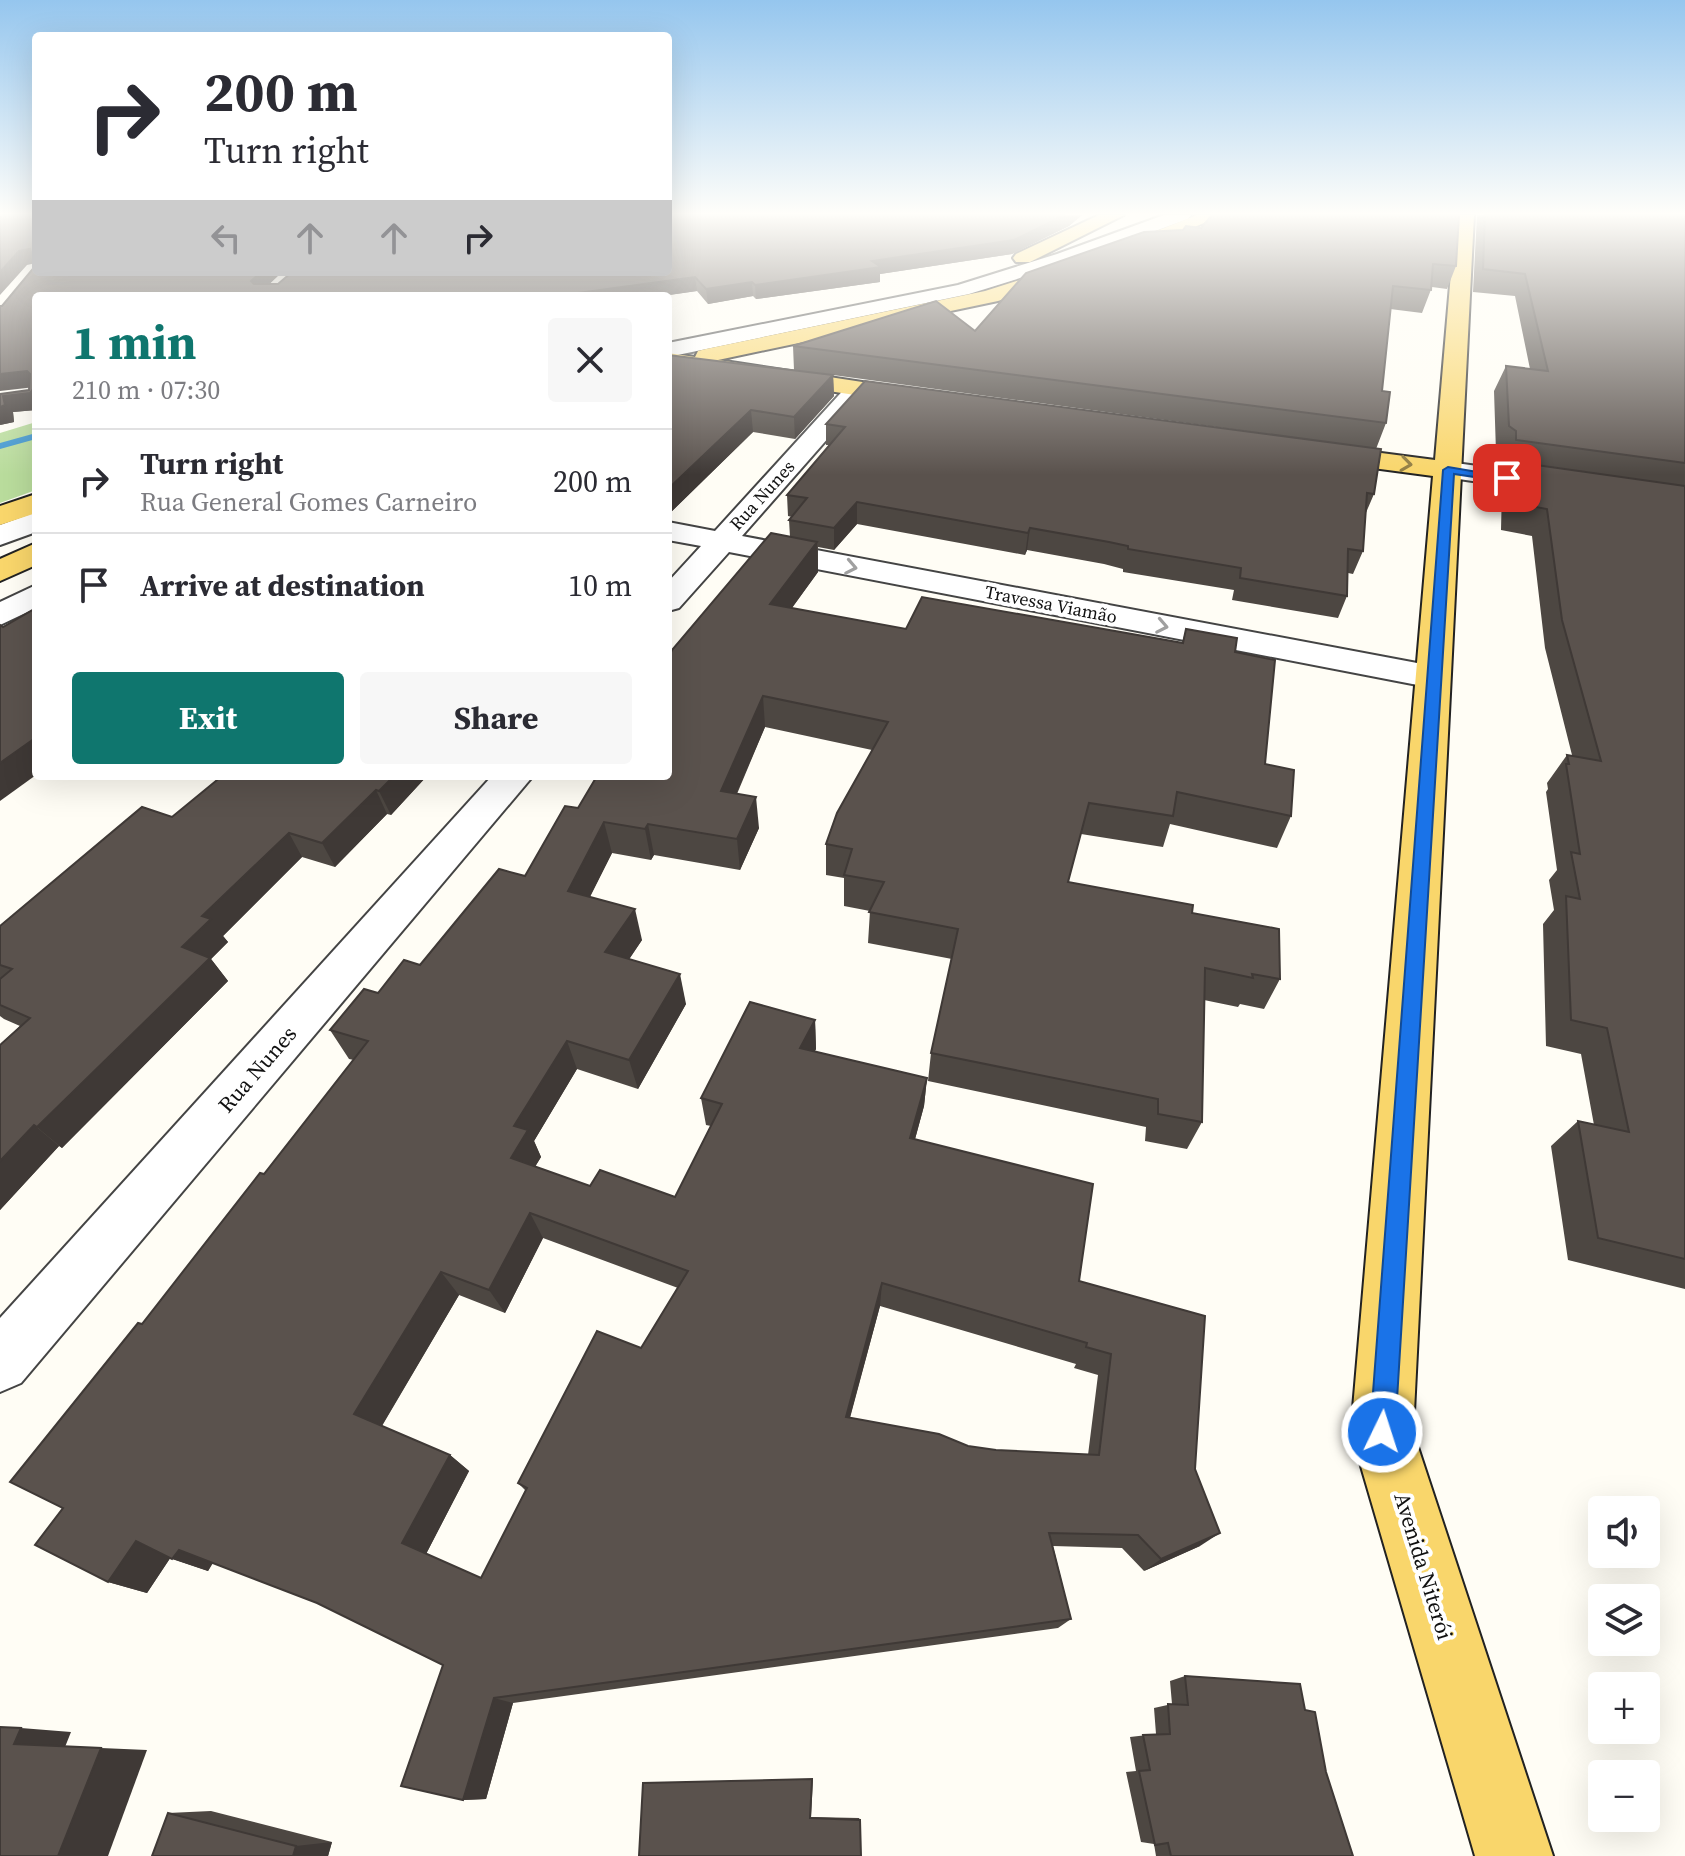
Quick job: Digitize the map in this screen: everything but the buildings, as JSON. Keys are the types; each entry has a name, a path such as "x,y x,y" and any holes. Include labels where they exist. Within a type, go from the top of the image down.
{"main road":[{"path":"672,336 846,302"},
{"path":"672,359 962,302"},
{"name":"Avenida Niterói","path":"1459,302 1382,1432 1514,1856"},
{"path":"672,359 935,400"},
{"path":"1293,449 1448,470"},
{"path":"0,516 32,523"},
{"path":"0,572 32,528"}],"street":[{"path":"672,359 913,302"},
{"name":"Rua Nunes","path":"672,596 857,390"},
{"path":"1448,470 1685,503"},
{"path":"0,536 32,525"},
{"name":"Travessa Viamão","path":"672,532 1433,677"},
{"path":"0,615 32,597"},
{"name":"Rua Nunes","path":"0,1362 510,780"}],"green space":[{"path":"32,423 32,491 0,503 0,433"}],"waterway":[{"path":"0,446 32,437"}],"route":[{"path":"1382,1432 1448,470 1507,478"}]}
